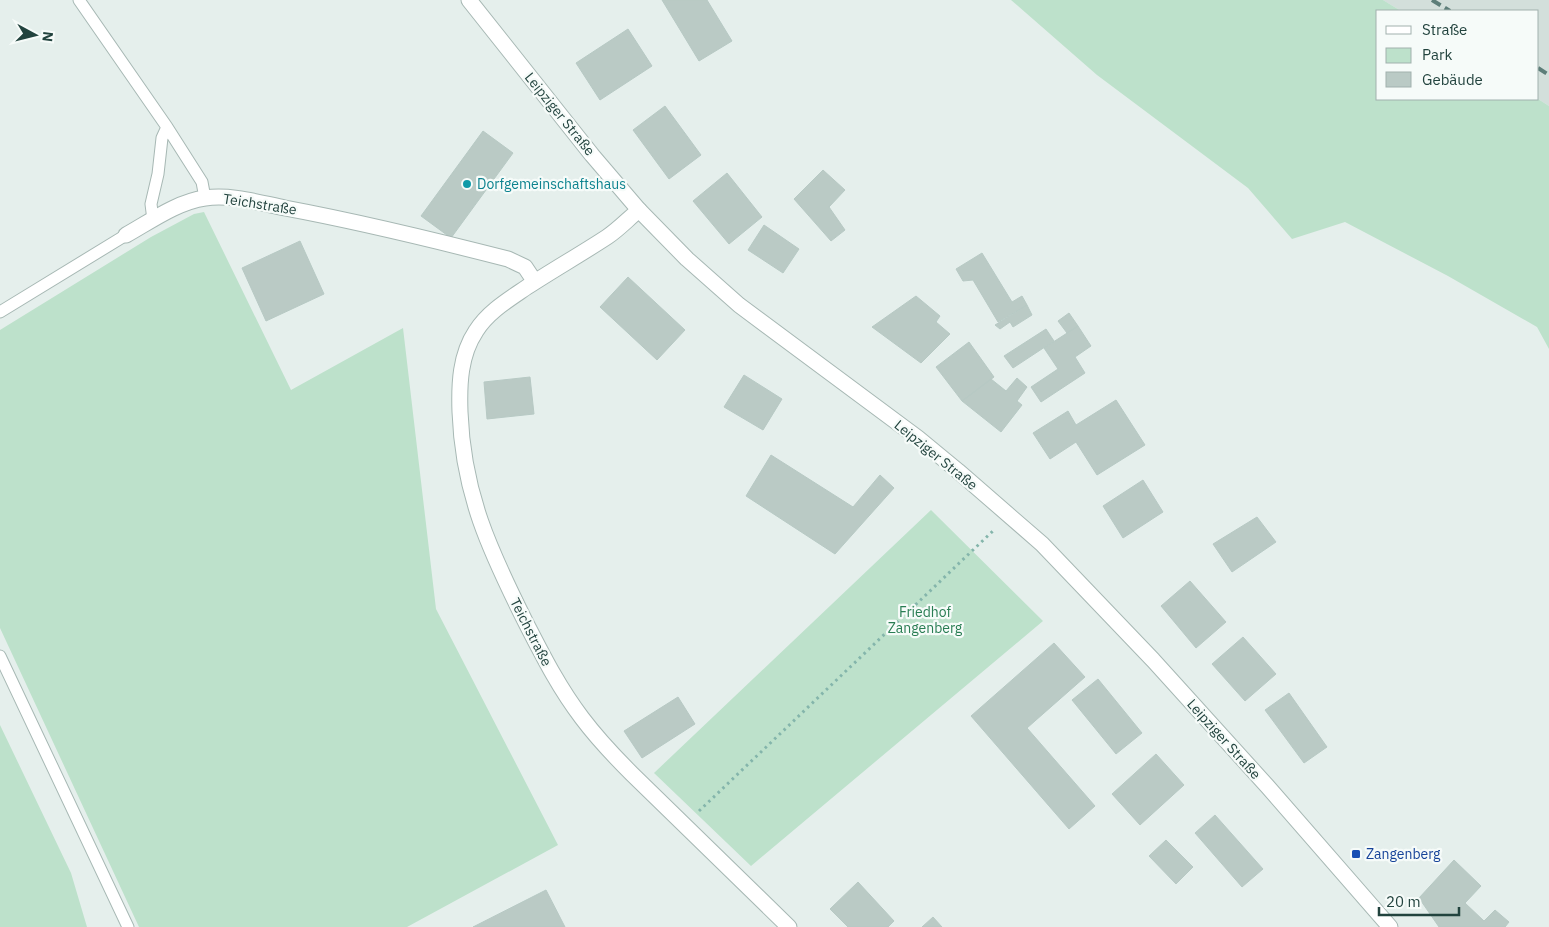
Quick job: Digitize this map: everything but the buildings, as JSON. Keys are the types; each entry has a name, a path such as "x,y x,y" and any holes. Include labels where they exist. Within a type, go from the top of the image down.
{"street":[{"name":"Leipziger Straße","path":"469,0 638,210 687,259 739,305 918,438 1042,544 1153,660 1268,787 1390,927"},
{"name":"Teichstraße","path":"126,235 191,201 205,198 231,198 343,219 508,259 525,267 535,282"},
{"name":"Teichstraße","path":"638,210 613,232 496,309 476,331 461,369 460,402 464,458 473,499 498,568 544,658 581,717 606,748 789,927"}],"lane":[{"path":"79,0 167,127 202,182 205,198"},
{"path":"153,220 152,204 162,138 167,127"},
{"name":"Teichstraße","path":"0,312 126,235"},
{"path":"0,656 128,927"}],"path":[{"path":"706,804 1010,516"}],"shaded area":[{"path":"1383,0 1549,0 1549,106 1539,100 1539,10 1399,10"}],"green space":[{"path":"1011,0 1383,0 1399,10 1376,10 1376,100 1539,100 1549,106 1549,349 1537,327 1448,276 1345,222 1292,239 1248,188 1097,75"},
{"path":"204,212 291,390 403,328 436,609 558,845 407,927 139,927 0,628 0,330 151,237 194,214"},
{"name":"Friedhof Zangenberg","path":"931,510 1043,621 751,866 654,773"},
{"path":"0,725 71,873 87,927 0,927"}],"railway":[{"path":"1432,0 1448,10"},
{"path":"1539,69 1549,75"}],"place":[{"name":"Dorfgemeinschaftshaus","path":"467,184"},
{"name":"Zangenberg","path":"1356,854"}]}
